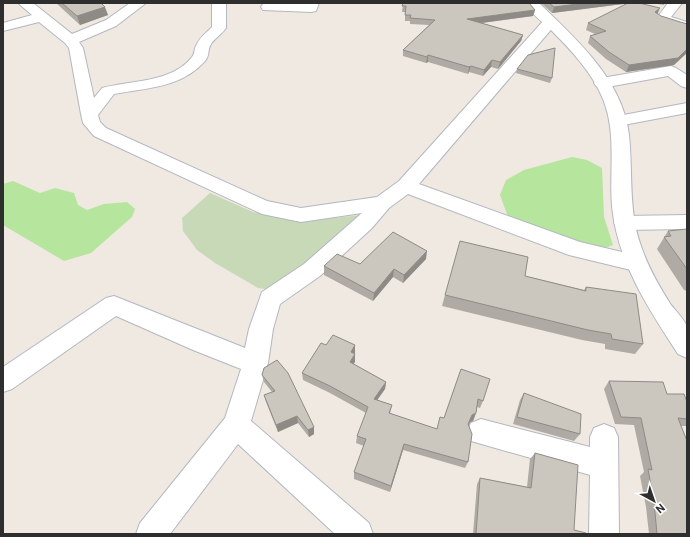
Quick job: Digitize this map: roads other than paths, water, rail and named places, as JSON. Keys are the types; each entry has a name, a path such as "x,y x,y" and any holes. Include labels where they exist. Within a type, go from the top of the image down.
{"street":[{"path":"25,3 70,40 76,48 89,114 92,123 100,132 262,208 301,215 382,203"},
{"path":"70,40 111,23 139,3"},
{"path":"89,114 97,109 102,96 108,91 155,84 184,72 194,65 201,57 201,49 204,42 220,28 219,3"},
{"path":"268,7 311,8 312,3"},
{"path":"531,3 588,64 602,83 617,113 620,135 622,206 624,223 635,263 647,287 687,347"},
{"path":"653,8 671,7"},
{"path":"671,7 663,19 687,27"},
{"path":"3,27 41,17"},
{"path":"151,534 236,425 255,363 261,329 270,299 312,270 365,223 382,203 406,186 550,22"},
{"path":"602,83 671,70 687,83"},
{"path":"618,121 687,108"},
{"path":"406,186 577,249 635,263"},
{"path":"624,223 687,222"},
{"path":"3,381 114,305 202,343 255,363"},
{"path":"236,425 358,534"},
{"path":"481,432 604,465"},
{"path":"604,437 604,534"}]}
